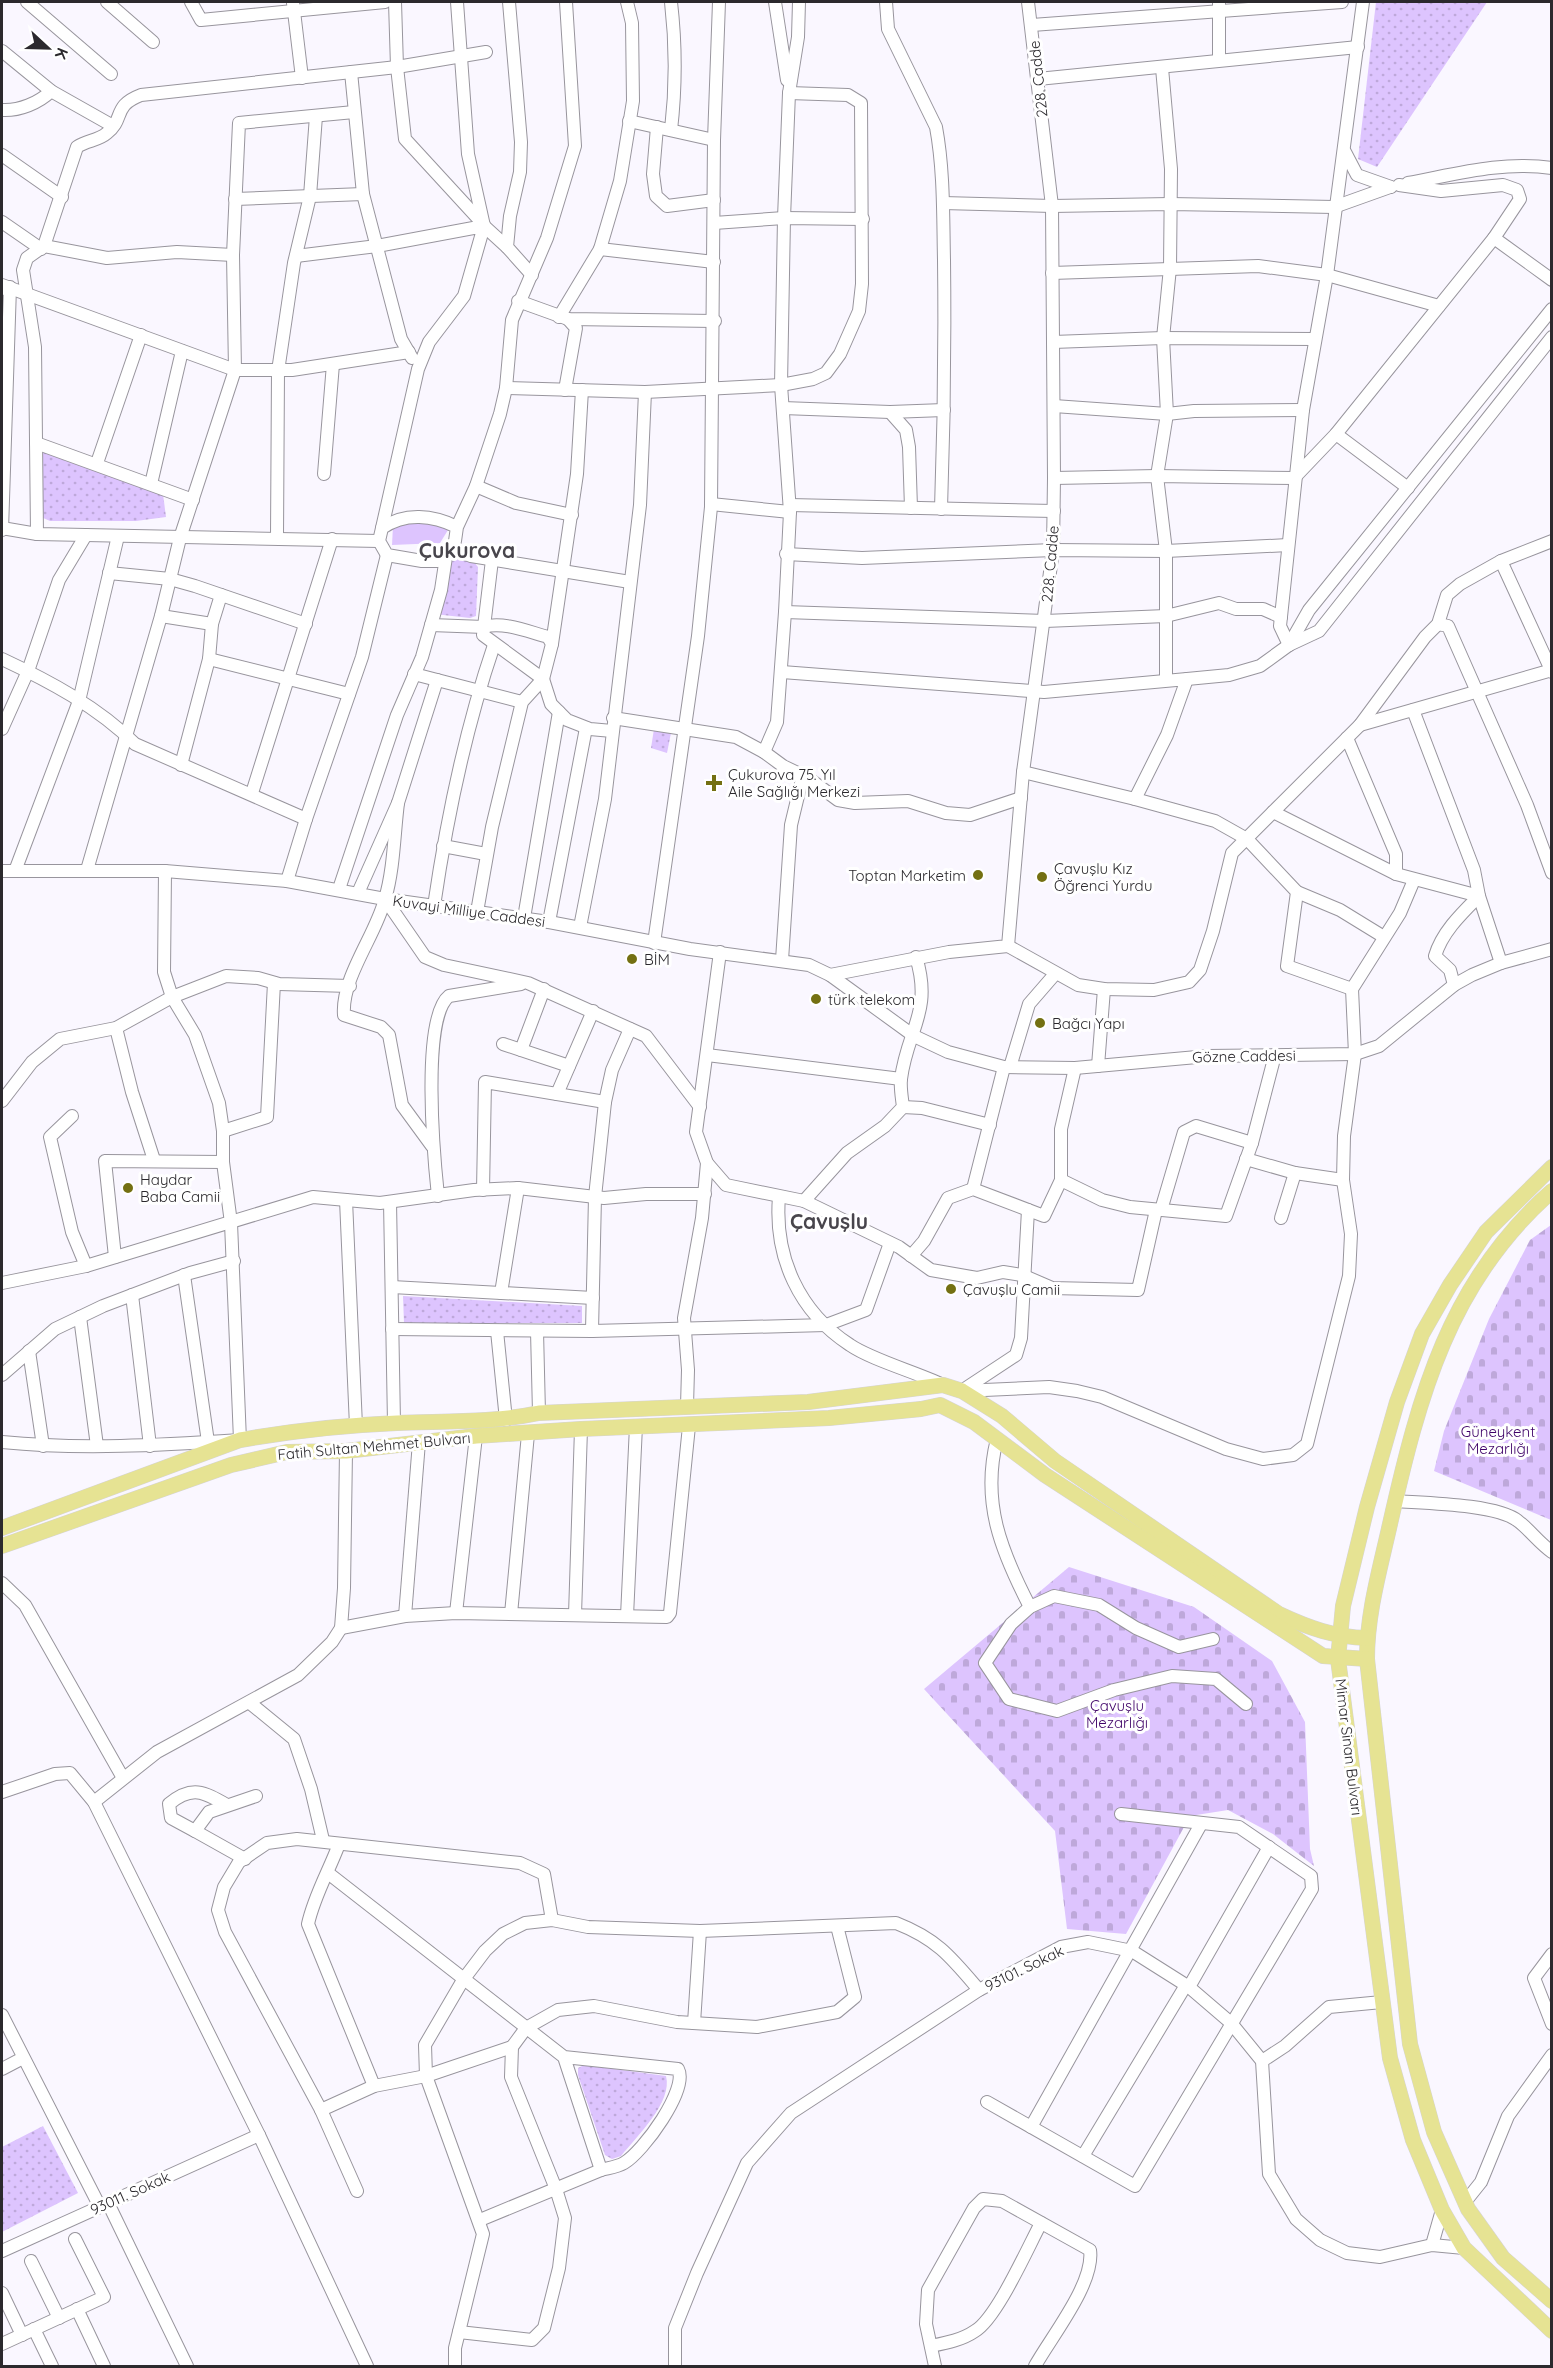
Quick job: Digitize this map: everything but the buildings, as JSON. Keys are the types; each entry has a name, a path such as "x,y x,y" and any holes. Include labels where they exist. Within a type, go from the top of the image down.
{"main road":[{"name":"Mimar Sinan Bulvarı","path":"1551,1167 1486,1232 1450,1285 1422,1334 1397,1402 1367,1507 1343,1606 1338,1659 1390,2058 1410,2130 1442,2210 1464,2248 1551,2331"},
{"name":"Mimar Sinan Bulvarı","path":"1551,1191 1500,1244 1467,1293 1442,1342 1414,1424 1367,1638 1367,1659 1410,2044 1434,2133 1465,2202 1503,2258 1551,2301"},
{"path":"2,1528 240,1440 394,1423 506,1420 539,1413 636,1411 687,1406 808,1402 943,1385 962,1390 1002,1416 1056,1461 1280,1614 1313,1630 1341,1637 1367,1638"},
{"name":"Fatih Sultan Mehmet Bulvarı","path":"2,1546 231,1465 287,1452 346,1451 476,1436 580,1429 689,1426 836,1417 940,1404 974,1422 1045,1475 1323,1656 1338,1659"},
{"path":"1338,1659 1367,1659"}],"street":[{"path":"27,2 111,74"},
{"path":"107,2 153,42"},
{"path":"191,2 201,20 245,8 385,2"},
{"path":"395,2 397,67 405,139 531,275"},
{"path":"287,881 362,657 387,555 380,541 382,528 418,369 429,342 464,296 484,226 468,154 457,2"},
{"path":"507,247 510,216 520,172 521,142 509,2"},
{"path":"339,889 397,715 431,625 457,527 476,486 506,388 512,320 518,301 547,238 575,146 566,2"},
{"path":"564,318 600,249 620,181 633,101 632,23 627,2"},
{"path":"670,130 675,99 675,37 671,2"},
{"path":"654,943 686,729 711,504 715,321 714,140 719,2"},
{"path":"775,2 789,93"},
{"path":"764,752 777,722 782,672 790,508 782,385 784,218 789,93 798,37 799,2"},
{"path":"886,2 888,29 936,127 943,203 944,410 941,508"},
{"name":"228. Cadde","path":"1008,946 1023,772 1045,621 1053,550 1054,511 1052,206 1028,2"},
{"path":"1032,25 1219,7 1338,2"},
{"path":"1289,645 1280,627 1294,478 1314,339 1327,275 1334,207 1345,152 1363,2"},
{"path":"294,5 302,78"},
{"path":"1219,7 1219,60"},
{"path":"1038,79 1358,47"},
{"path":"2,51 51,91 113,126"},
{"path":"37,534 35,347 28,294 22,270 27,258 42,248 62,197 77,147 85,141 100,138 113,126 127,100 141,95 397,67 486,51"},
{"path":"1162,68 1171,170 1170,268 1162,338 1167,414 1157,476 1166,551 1166,680"},
{"path":"351,72 363,194 401,339 418,369"},
{"path":"2,110 10,110 43,99 51,91"},
{"path":"506,388 645,392 782,385 813,379 826,373 850,333 858,311 862,284 861,103 848,94 789,93"},
{"path":"87,870 161,616 180,538 235,370 233,255 239,123 354,112"},
{"path":"277,537 278,372 296,256 310,196 316,116"},
{"path":"629,121 714,140"},
{"path":"657,127 653,174 656,196 668,206 714,200"},
{"path":"1054,478 1157,476 1294,478 1336,434 1494,238 1520,200 1517,190 1503,184 1441,191 1394,186 1357,175 1345,152"},
{"path":"2,156 62,197"},
{"path":"943,203 1052,206 1170,204 1334,207 1394,186 1483,167 1522,165 1551,168"},
{"path":"235,200 363,194"},
{"path":"714,223 784,218 863,219"},
{"path":"2,222 42,248 106,258 177,252 233,255"},
{"path":"296,256 376,246 484,226"},
{"path":"1494,238 1551,280"},
{"path":"600,249 714,262"},
{"path":"1052,273 1258,266 1327,275 1439,306"},
{"path":"380,541 277,537 180,538 37,534 2,529 4,287 235,370 278,372 408,352"},
{"path":"518,301 564,318 715,321"},
{"path":"1289,645 1309,610 1551,309"},
{"path":"564,318 576,328 565,390"},
{"path":"97,463 141,335"},
{"path":"782,672 1044,692 1229,675 1260,666 1289,645 1319,631 1551,337"},
{"path":"1053,342 1162,338 1314,339"},
{"path":"150,484 182,351"},
{"path":"324,474 333,364"},
{"path":"477,912 486,854 522,702 543,679 552,644 565,572 578,474 582,390"},
{"path":"580,927 605,799 640,506 645,392"},
{"path":"1054,406 1167,414 1194,411 1303,410"},
{"path":"783,408 890,412 944,410"},
{"path":"890,412 906,430 909,447 910,508"},
{"path":"1336,434 1408,488"},
{"path":"36,442 193,500"},
{"path":"476,486 516,503 572,515"},
{"path":"711,504 790,508 1054,511"},
{"path":"382,528 406,517 445,521 457,527"},
{"path":"2,729 28,671 59,580 86,535"},
{"path":"15,871 79,701 118,536"},
{"path":"252,793 332,539"},
{"path":"830,975 916,957 1008,946 1078,985 1104,989 1154,990 1189,982 1200,970 1213,931 1232,853 1360,725 1425,637 1438,624 1447,595 1460,584 1501,561 1551,541"},
{"path":"786,554 862,558 1053,550 1166,551 1287,544"},
{"path":"387,555 422,561 438,561 449,553 630,582"},
{"path":"492,560 483,635 543,679 551,704 567,720 586,728 612,731"},
{"path":"1360,725 1551,671 1501,561"},
{"path":"109,573 170,579 306,624"},
{"path":"181,765 208,659 212,624 221,595"},
{"path":"785,612 1045,621 1166,616 1219,603 1236,609 1263,609 1281,617"},
{"path":"161,616 212,624"},
{"path":"1438,624 1448,626 1527,805 1551,873"},
{"path":"431,625 484,627 491,625 513,628 548,637 552,644"},
{"path":"434,906 452,795 478,691 494,645"},
{"path":"2,658 79,701 135,744 252,793 306,819"},
{"path":"208,659 349,694"},
{"path":"414,674 522,702"},
{"path":"1136,799 1167,735 1187,679"},
{"path":"358,893 398,803 437,680"},
{"path":"1413,710 1474,870 1479,896 1501,963"},
{"path":"524,918 559,712"},
{"path":"613,718 736,737 803,776 838,800 855,803 908,801 946,813 970,815 1021,798"},
{"path":"549,922 586,728"},
{"path":"1347,738 1396,854 1395,874"},
{"path":"1023,772 1215,821 1247,839 1297,892 1340,910 1384,937"},
{"path":"782,960 791,825 803,776"},
{"path":"398,803 385,899 343,1005 344,1015 381,1027 389,1035 402,1105 432,1146"},
{"path":"1273,812 1395,874 1479,896"},
{"path":"443,846 486,854"},
{"name":"Kuvayi Milliye Caddesi","path":"2,871 165,871 287,881 385,899 580,927 654,943 782,960 809,965 830,975 914,1036"},
{"path":"2,1442 43,1446 150,1446 240,1440 234,1262 223,1162 223,1131 219,1103 195,1035 172,997 164,972 165,871"},
{"path":"962,1390 1049,1387 1077,1391 1102,1397 1226,1449 1263,1459 1293,1455 1307,1444 1349,1276 1351,1234 1343,1180 1344,1136 1355,1054 1352,989 1400,913 1414,880"},
{"path":"1297,892 1287,966 1352,989"},
{"path":"1454,985 1450,970 1435,956 1438,946 1457,919 1479,896"},
{"path":"385,899 425,957 444,964 528,983 646,1036 700,1107"},
{"name":"Gözne Caddesi","path":"914,1036 948,1052 1007,1067 1075,1068 1208,1056 1355,1054 1379,1046 1454,985 1501,963 1551,949"},
{"path":"720,952 696,1132 707,1163 726,1185 804,1201 890,1243 932,1270 977,1278 1003,1272 1022,1275 1052,1288 1138,1290 1158,1210 1184,1132 1196,1126 1252,1143"},
{"path":"804,1201 847,1153 885,1126 903,1107 901,1079 922,1000 923,981 916,957"},
{"path":"973,1189 1007,1067 1029,1004 1055,974"},
{"path":"2,1101 32,1062 60,1039 116,1028 172,997 226,976 258,978 274,983 350,986"},
{"path":"223,1131 267,1117 274,983"},
{"path":"438,1196 432,1146 432,1069 437,1014 441,1002 449,996 528,983"},
{"path":"521,1050 544,989"},
{"path":"1098,1066 1104,989"},
{"path":"556,1094 593,1011"},
{"path":"116,1028 132,1092 154,1160"},
{"path":"592,1331 596,1197 605,1102 612,1070 630,1029"},
{"path":"503,1044 569,1066"},
{"path":"707,1055 901,1079"},
{"path":"1061,1180 1102,1200 1158,1210 1226,1216 1252,1143 1275,1055"},
{"path":"911,1256 924,1241 948,1198 973,1189 1044,1216 1061,1180 1061,1129 1075,1068"},
{"path":"483,1190 485,1082 605,1102"},
{"path":"903,1107 922,1108 990,1125"},
{"path":"72,1116 50,1137 72,1232 86,1266"},
{"path":"1246,1159 1295,1173 1343,1180"},
{"path":"115,1257 105,1161 223,1162"},
{"path":"687,1406 688,1370 685,1330 687,1288 705,1194 707,1163"},
{"path":"1281,1218 1295,1173"},
{"path":"501,1293 518,1188"},
{"path":"2,1283 86,1266 313,1197 390,1202 483,1190 518,1188 596,1197 705,1194"},
{"path":"779,1197 777,1221 780,1244 792,1284 816,1318 851,1346 943,1385"},
{"path":"346,1200 356,1426"},
{"path":"390,1202 394,1423"},
{"path":"962,1390 1016,1355 1021,1338 1022,1275 1028,1210"},
{"path":"392,1329 592,1331 826,1325 867,1310 890,1243"},
{"path":"2,1375 55,1329 184,1275 234,1262"},
{"path":"184,1275 208,1442"},
{"path":"392,1287 593,1298"},
{"path":"132,1295 150,1446"},
{"path":"80,1317 97,1446"},
{"path":"497,1331 506,1420"},
{"path":"537,1331 539,1413"},
{"path":"29,1351 43,1446"},
{"path":"627,1616 636,1426"},
{"path":"341,1628 405,1616 456,1613 666,1617 670,1612 689,1426"},
{"path":"575,1615 580,1429"},
{"path":"511,1614 528,1434"},
{"path":"456,1613 476,1436"},
{"path":"997,1439 990,1465 993,1515 1007,1563 1030,1607"},
{"path":"405,1616 419,1442"},
{"path":"94,1802 157,1752 298,1675 332,1642 341,1628 346,1451"},
{"path":"1396,1501 1477,1508 1517,1520 1535,1540 1551,1552"},
{"path":"2,1583 25,1605 123,1778"},
{"path":"1213,1639 1179,1647 1136,1628 1099,1605 1054,1596 1030,1607 1011,1623 985,1663 1009,1699 1057,1711 1114,1690 1172,1676 1216,1679 1246,1704"},
{"path":"250,1703 294,1740 311,1789 323,1840"},
{"path":"2,1792 55,1773 70,1773 94,1802 259,2136 367,2367"},
{"path":"227,1806 209,1795 189,1791 178,1796 169,1804 171,1818 245,1859"},
{"path":"195,1831 209,1812 256,1796"},
{"path":"987,2102 1135,2186 1312,1889 1311,1876 1239,1827 1213,1822 1201,1824 1121,1814"},
{"path":"1031,2127 1132,1951 1201,1824"},
{"path":"357,2191 321,2110 225,1932 218,1910 224,1887 239,1862 267,1843 297,1839 520,1863 544,1874 550,1894 552,1920"},
{"path":"339,1844 313,1903 308,1924 374,2086"},
{"path":"1083,2156 1188,1986 1269,1847"},
{"path":"328,1873 564,2057 678,2069 681,2075 680,2088 655,2131 624,2163 601,2170 480,2220"},
{"path":"455,2367 459,2332 483,2234 480,2220 426,2076 425,2045 463,1980 485,1951 503,1934 525,1923 552,1920 588,1927 700,1931 896,1923 918,1932 944,1949 979,1990"},
{"path":"459,2332 532,2340 544,2328 559,2268 565,2218 556,2189 511,2077 512,2047 526,2028 558,2010 594,2006 694,2023 757,2027 837,2012 855,1997 837,1926"},
{"path":"694,2023 700,1931"},
{"name":"93101. Sokak","path":"675,2367 675,2328 747,2163 791,2113 979,1990 1061,1947 1088,1942 1132,1951 1188,1986 1231,2023 1262,2061"},
{"path":"1551,1954 1534,1978 1551,2024"},
{"path":"1382,2002 1329,2007 1286,2046 1262,2061 1269,2174 1296,2219 1320,2240 1347,2253 1380,2257 1432,2245 1464,2248"},
{"path":"2,2015 23,2058 104,2205 187,2367"},
{"path":"321,2110 374,2086 426,2076 512,2047"},
{"path":"1465,2202 1481,2182 1508,2116 1551,2055"},
{"path":"564,2057 601,2170"},
{"path":"2,2069 23,2058"},
{"name":"93011. Sokak","path":"2,2251 259,2136"},
{"path":"935,2367 926,2324 928,2290 974,2208 982,2199 1002,2201 1090,2250 1092,2262 1085,2281 1035,2367"},
{"path":"1432,2245 1442,2210"},
{"path":"931,2346 951,2342 977,2330 995,2307 1041,2223"},
{"path":"2,2344 104,2297 75,2240"},
{"path":"31,2261 59,2318"},
{"path":"2,2293 22,2335"},
{"path":"77,2309 105,2367"},
{"path":"34,2329 52,2367"}],"green space":[{"path":"1376,2 1487,2 1377,167 1358,159"},
{"path":"43,450 163,494 166,517 136,521 50,521 41,517"},
{"path":"427,520 448,530 440,543 392,545 393,526"},
{"path":"450,556 474,562 478,567 476,616 470,618 434,614"},
{"path":"654,729 671,733 667,753 651,748"},
{"name":"Güneykent Mezarlığı","path":"1551,1225 1551,1520 1434,1471 1444,1431 1489,1319 1530,1240"},
{"path":"403,1296 582,1306 582,1323 404,1323"},
{"name":"Çavuşlu Mezarlığı","path":"1069,1567 1194,1607 1272,1661 1305,1722 1310,1849 1314,1866 1273,1834 1228,1810 1190,1816 1126,1934 1067,1929 1055,1831 924,1689"},
{"path":"584,2065 666,2076 667,2086 659,2107 621,2156 612,2159 605,2155 578,2075 578,2068"},
{"path":"43,2126 78,2193 2,2232 2,2147"}],"place":[{"name":"Çukurova 75. Yıl Aile Sağlığı Merkezi","path":"714,783"},
{"name":"Toptan Marketim","path":"978,875"},
{"name":"Çavuşlu Kız Öğrenci Yurdu","path":"1042,877"},
{"name":"BİM","path":"632,959"},
{"name":"türk telekom","path":"816,999"},
{"name":"Bağcı Yapı","path":"1040,1023"},
{"name":"Haydar Baba Camii","path":"128,1188"},
{"name":"Çavuşlu Camii","path":"951,1289"}],"district":[{"name":"Çukurova","path":"467,550"},
{"name":"Çavuşlu","path":"829,1221"}]}
